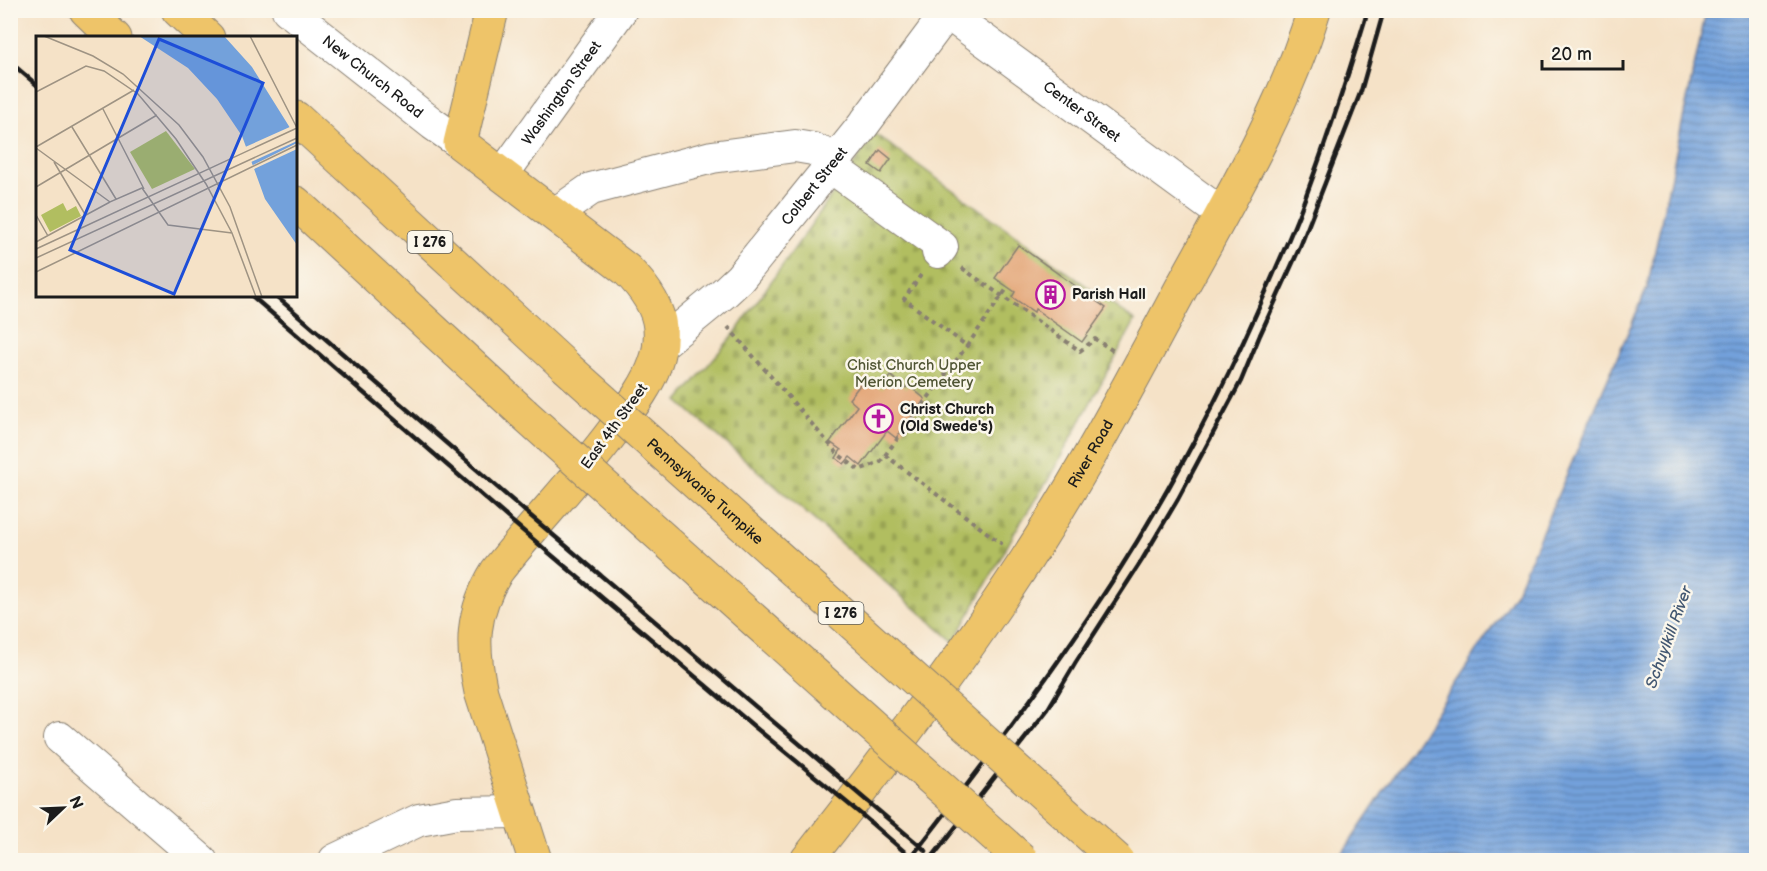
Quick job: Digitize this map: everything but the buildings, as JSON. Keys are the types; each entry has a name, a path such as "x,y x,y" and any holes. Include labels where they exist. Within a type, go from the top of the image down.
{"main road":[{"path":"86,10 113,36"},
{"path":"178,10 206,36"},
{"path":"460,142 492,10"},
{"name":"River Road","path":"807,861 930,698 1057,512 1109,422 1222,214 1275,109 1295,64 1314,10"},
{"name":"Pennsylvania Turnpike","path":"297,119 566,366 1117,861"},
{"name":"East 4th Street","path":"460,142 608,254 639,282 656,311 660,327 655,364 632,406 588,464 497,571 486,588 479,606 474,645 478,676 488,717 535,861"},
{"path":"297,204 524,413 1022,861"}],"street":[{"name":"Washington Street","path":"503,174 621,10"},
{"name":"New Church Road","path":"288,11 433,124 460,142"},
{"name":"Center Street","path":"946,11 1222,214"},
{"name":"Colbert Street","path":"659,346 740,278 833,163 946,11"},
{"path":"555,214 591,189 712,157 795,146 813,149 833,163 942,247 938,252"},
{"path":"60,738 201,861"},
{"path":"335,861 419,820 457,813 519,812"}],"path":[{"path":"967,346 904,299 938,252 1080,351 1095,339 1118,354"},
{"path":"706,307 735,333 838,454 859,470 880,462 1008,287"},
{"path":"885,455 1025,562"}],"green space":[{"name":"Chist Church Upper Merion Cemetery","path":"875,134 1135,321 1048,480 1019,525 954,642 678,401 735,333"}],"water":[{"name":"Schuylkill River","path":"1706,11 1756,11 1756,860 1338,860 1516,592 1647,288"}],"railway":[{"path":"909,860 1065,652 1157,508 1198,434 1253,320 1309,189 1368,10"},
{"path":"930,860 1048,709 1178,499 1241,381 1300,247 1361,91 1384,10"},
{"path":"10,62 36,84"},
{"path":"253,297 515,524 914,860"},
{"path":"277,297 526,512 926,851"}],"place":[{"name":"Parish Hall","path":"1051,294"},
{"name":"Christ Church (Old Swede's)","path":"879,418"}]}
